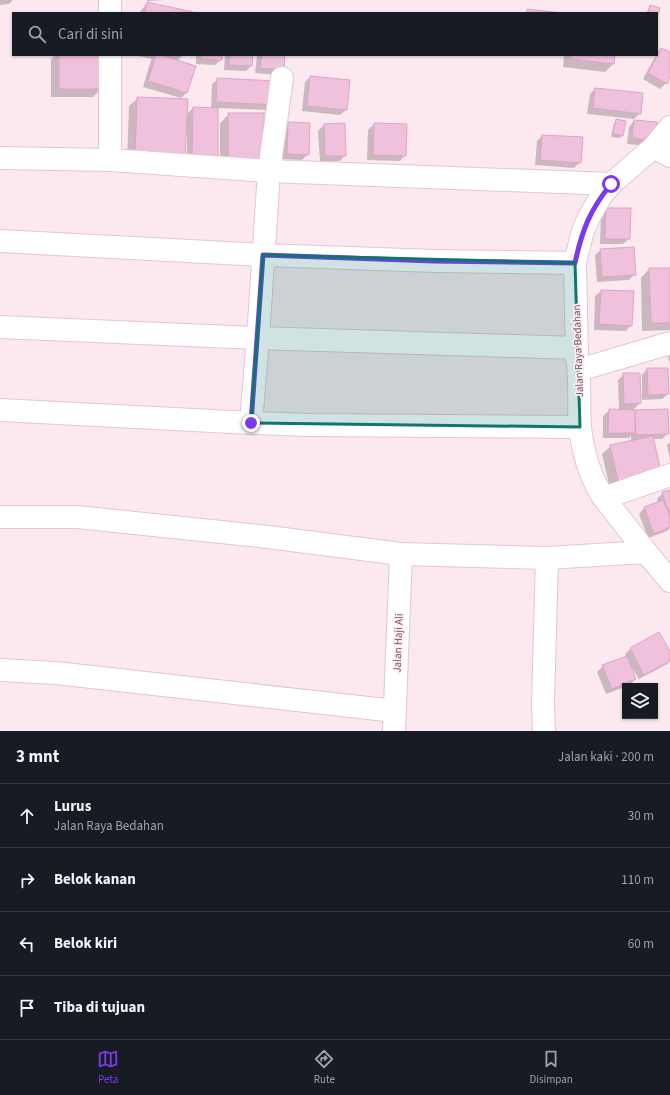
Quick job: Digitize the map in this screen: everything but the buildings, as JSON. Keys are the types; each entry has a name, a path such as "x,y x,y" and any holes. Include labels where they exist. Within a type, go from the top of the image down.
{"street":[{"path":"110,0 110,12"},
{"path":"110,56 110,160"},
{"path":"251,423 269,171 282,78"},
{"name":"Jalan Raya Bedahan","path":"670,127 662,151 611,184 602,196 587,220 575,263 580,428 591,474 604,498 670,581"},
{"path":"0,158 110,160 269,171 611,184"},
{"path":"0,242 263,255 434,261 575,263"},
{"path":"0,327 258,338 577,348"},
{"path":"579,370 670,343"},
{"path":"0,410 310,425 580,428"},
{"path":"604,498 670,475"},
{"path":"0,517 77,517 260,536 401,554 547,558 646,552"},
{"name":"Jalan Haji Ali","path":"394,721 401,554"},
{"path":"544,731 543,704 547,558"},
{"path":"0,670 56,673 394,721"}],"highlighted area":[{"path":"263,255 575,263 580,427 251,423"}],"route":[{"path":"251,423 263,255 434,261 575,263 587,220 611,184"}]}
